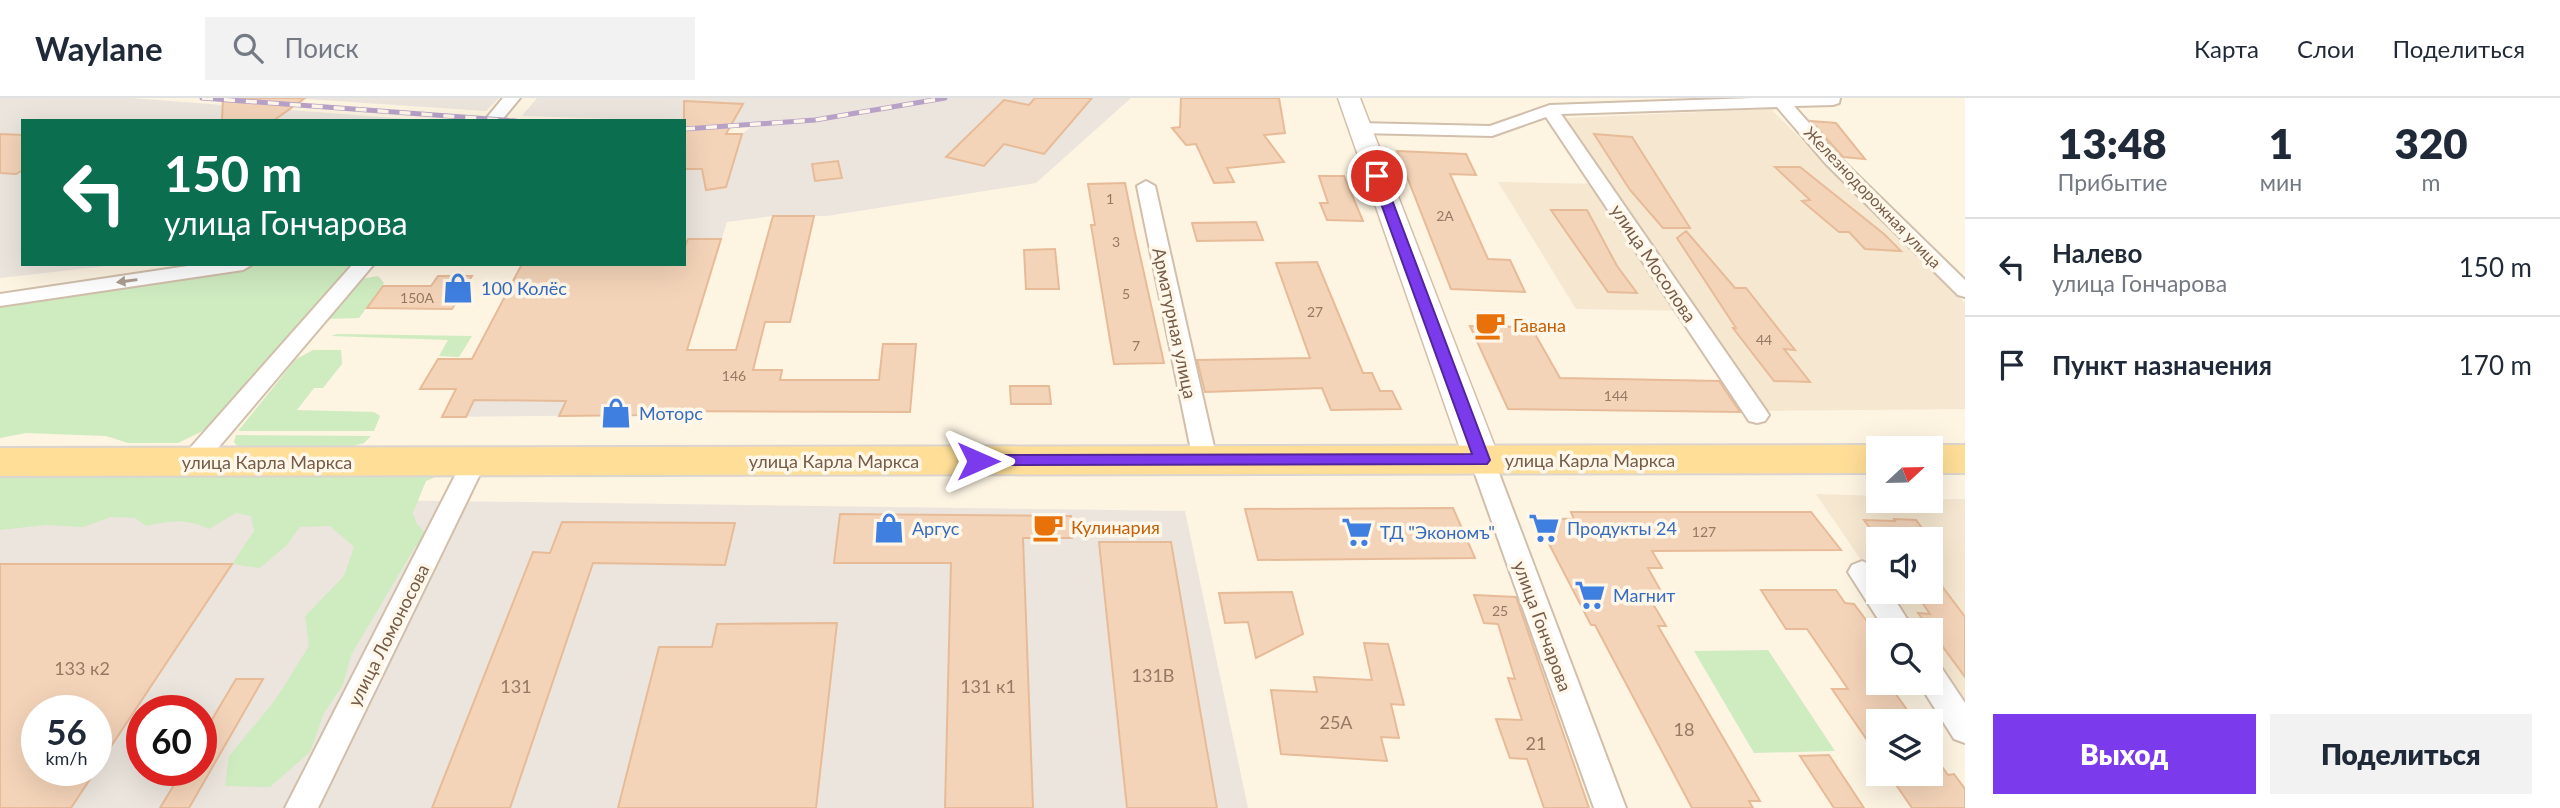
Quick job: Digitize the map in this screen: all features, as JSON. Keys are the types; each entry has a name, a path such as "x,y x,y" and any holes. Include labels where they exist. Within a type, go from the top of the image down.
{"main road":[{"name":"улица Карла Маркса","path":"0,462 1866,459"},
{"path":"1943,459 1965,459"}],"street":[{"path":"494,119 512,98"},
{"name":"улица Гончарова","path":"1349,98 1610,808"},
{"path":"1359,128 1492,131 1550,110 1833,100"},
{"name":"Железнодорожная улица","path":"1782,102 1832,160 1965,290"},
{"name":"улица Мосолова","path":"1550,110 1757,415"},
{"name":"Арматурная улица","path":"1146,186 1205,460"},
{"path":"0,300 230,266"},
{"path":"192,462 363,266"},
{"name":"улица Ломоносова","path":"301,808 474,461"},
{"path":"1862,572 1892,618"},
{"path":"1943,695 1965,729"}],"shaded area":[{"path":"0,98 131,98 408,119 21,119 21,266 106,266 0,278"},
{"path":"291,98 499,98 486,111"},
{"path":"537,98 1131,98 1036,183 827,216 773,216 727,222 692,333 667,349 646,415 442,417 521,266 686,266 686,134 742,134 752,126 686,123 686,119 522,116"},
{"path":"1771,109 1965,303 1965,409 1765,411 1693,311 1576,309 1498,182 1603,184 1567,118"},
{"path":"1816,494 1866,496 1866,513 1943,513 1943,499 1965,499 1965,714 1943,681 1943,618 1900,618 1890,604 1943,604 1943,527 1866,527 1866,567"},
{"path":"0,495 1185,511 1248,808 0,808"}],"green space":[{"path":"254,266 350,266 211,427 178,443 128,443 106,436 26,433 0,438 0,305"},
{"path":"378,276 384,283 359,318 327,319 361,279"},
{"path":"331,336 472,336 459,357 439,356 448,340"},
{"path":"313,350 341,350 342,364 323,388 314,388 297,410 374,412 380,416 374,431 238,431 296,359"},
{"path":"236,435 371,436 364,443 352,446 237,446 234,442"},
{"path":"38,472 143,477 447,472 426,481 413,513 417,524 427,535 415,547 351,655 343,685 324,713 310,752 270,787 225,786 229,756 276,699 309,646 305,616 344,576 354,547 330,526 300,527 287,545 260,568 232,564 254,531 251,516 236,513 209,529 193,523 178,522 146,526 135,518 111,517 83,527 47,525 0,530 0,476"},
{"path":"1768,650 1835,751 1754,753 1694,651"}],"building":[{"path":"223,98 305,98 276,119 222,119"},
{"path":"1035,98 1092,98 1044,154 1004,144 984,166 946,157 1004,100 1029,105"},
{"path":"1181,98 1279,98 1285,133 1264,135 1284,162 1227,168 1234,182 1214,183 1196,144 1186,145 1172,128 1180,127"},
{"path":"684,101 743,104 726,134 742,134 726,187 706,190 702,169 686,169"},
{"path":"1811,121 1836,123 1865,159 1843,157"},
{"path":"0,134 21,135 21,171 16,174 0,173"},
{"path":"1594,134 1632,137 1690,228 1663,228 1630,190"},
{"path":"1397,151 1466,154 1476,175 1450,174 1488,259 1510,260 1525,292 1451,289"},
{"path":"838,161 842,178 815,181 812,164"},
{"path":"1775,167 1800,167 1884,234 1901,251 1865,249 1849,232 1839,232 1802,201 1810,200"},
{"path":"1319,176 1344,176 1363,221 1327,220 1320,203 1328,203"},
{"path":"1125,183 1164,363 1114,364 1091,225 1095,225 1088,184"},
{"path":"1551,210 1587,210 1617,266 1637,293 1608,292"},
{"path":"773,216 814,216 790,322 765,322 753,370 782,370 780,380 879,380 883,344 916,344 910,412 647,411 646,415 559,416 566,401 474,400 466,417 442,417 456,389 420,389 438,359 472,359 521,266 686,266 688,239 721,239 687,350 736,350"},
{"path":"1256,222 1263,240 1197,241 1192,223"},
{"path":"1686,231 1735,288 1746,288 1795,350 1784,349 1810,382 1774,381 1733,328 1736,328 1677,238"},
{"path":"1055,249 1059,289 1026,289 1024,250"},
{"path":"1317,262 1363,373 1372,373 1380,391 1392,391 1401,409 1331,410 1322,388 1205,392 1197,360 1310,358 1276,263"},
{"path":"438,276 472,276 452,309 367,308 383,286 431,286"},
{"path":"1470,326 1531,327 1560,378 1719,381 1740,412 1508,409"},
{"path":"1010,386 1049,386 1051,404 1011,404"},
{"path":"1453,508 1475,558 1258,560 1245,509"},
{"path":"1571,512 1811,512 1841,550 1652,551 1662,568 1648,568 1668,604 1653,604 1666,626 1658,626 1760,801 1749,801 1753,808 1692,808 1595,625 1591,625 1546,538 1540,538 1531,518 1574,519"},
{"path":"840,514 1071,516 1072,538 1023,538 1033,808 945,808 951,563 834,563"},
{"path":"1894,519 1916,520 1921,527 1869,527 1864,520 1895,521"},
{"path":"562,522 735,523 725,565 593,563 510,808 432,808 533,552 550,553"},
{"path":"1099,542 1171,542 1217,808 1127,808"},
{"path":"0,564 232,564 145,695 126,695 126,724 112,745 112,695 21,695 21,786 85,786 71,808 0,808"},
{"path":"1943,587 1965,617 1965,677 1943,647 1943,618 1922,618 1918,613 1930,614 1923,604 1943,604"},
{"path":"1761,590 1836,590 1845,603 1854,604 1866,620 1866,695 1896,695 1906,709 1866,709 1866,739 1832,689 1848,689 1807,629 1786,629"},
{"path":"1292,592 1303,634 1256,658 1248,622 1225,623 1219,593"},
{"path":"1474,595 1516,597 1589,808 1544,808 1527,759 1510,758 1496,719 1522,720 1508,678 1515,679 1498,624 1484,623"},
{"path":"837,623 816,808 618,808 659,647 712,647 717,624"},
{"path":"1364,643 1388,644 1404,705 1391,704 1399,738 1381,737 1387,761 1281,754 1271,690 1317,692 1314,677 1372,680"},
{"path":"236,679 263,679 217,759 217,711"},
{"path":"1829,755 1864,808 1834,808 1800,756"},
{"path":"1943,768 1948,775 1954,774 1965,789 1965,808 1912,808 1897,786 1943,786"},
{"path":"173,786 202,786 189,808 160,808"}],"railway":[{"path":"202,98 489,119"},
{"path":"686,129 815,120 945,98"}],"place":[{"name":"100 Колёс","path":"458,288"},
{"name":"Гавана","path":"1490,325"},
{"name":"Моторс","path":"616,413"},
{"name":"Кулинария","path":"1048,527"},
{"name":"Аргус","path":"889,528"},
{"name":"Продукты 24","path":"1544,528"},
{"name":"ТД \"Экономъ\"","path":"1357,532"},
{"name":"Магнит","path":"1590,595"}],"route":[{"path":"978,461 1482,460 1377,176"}]}
